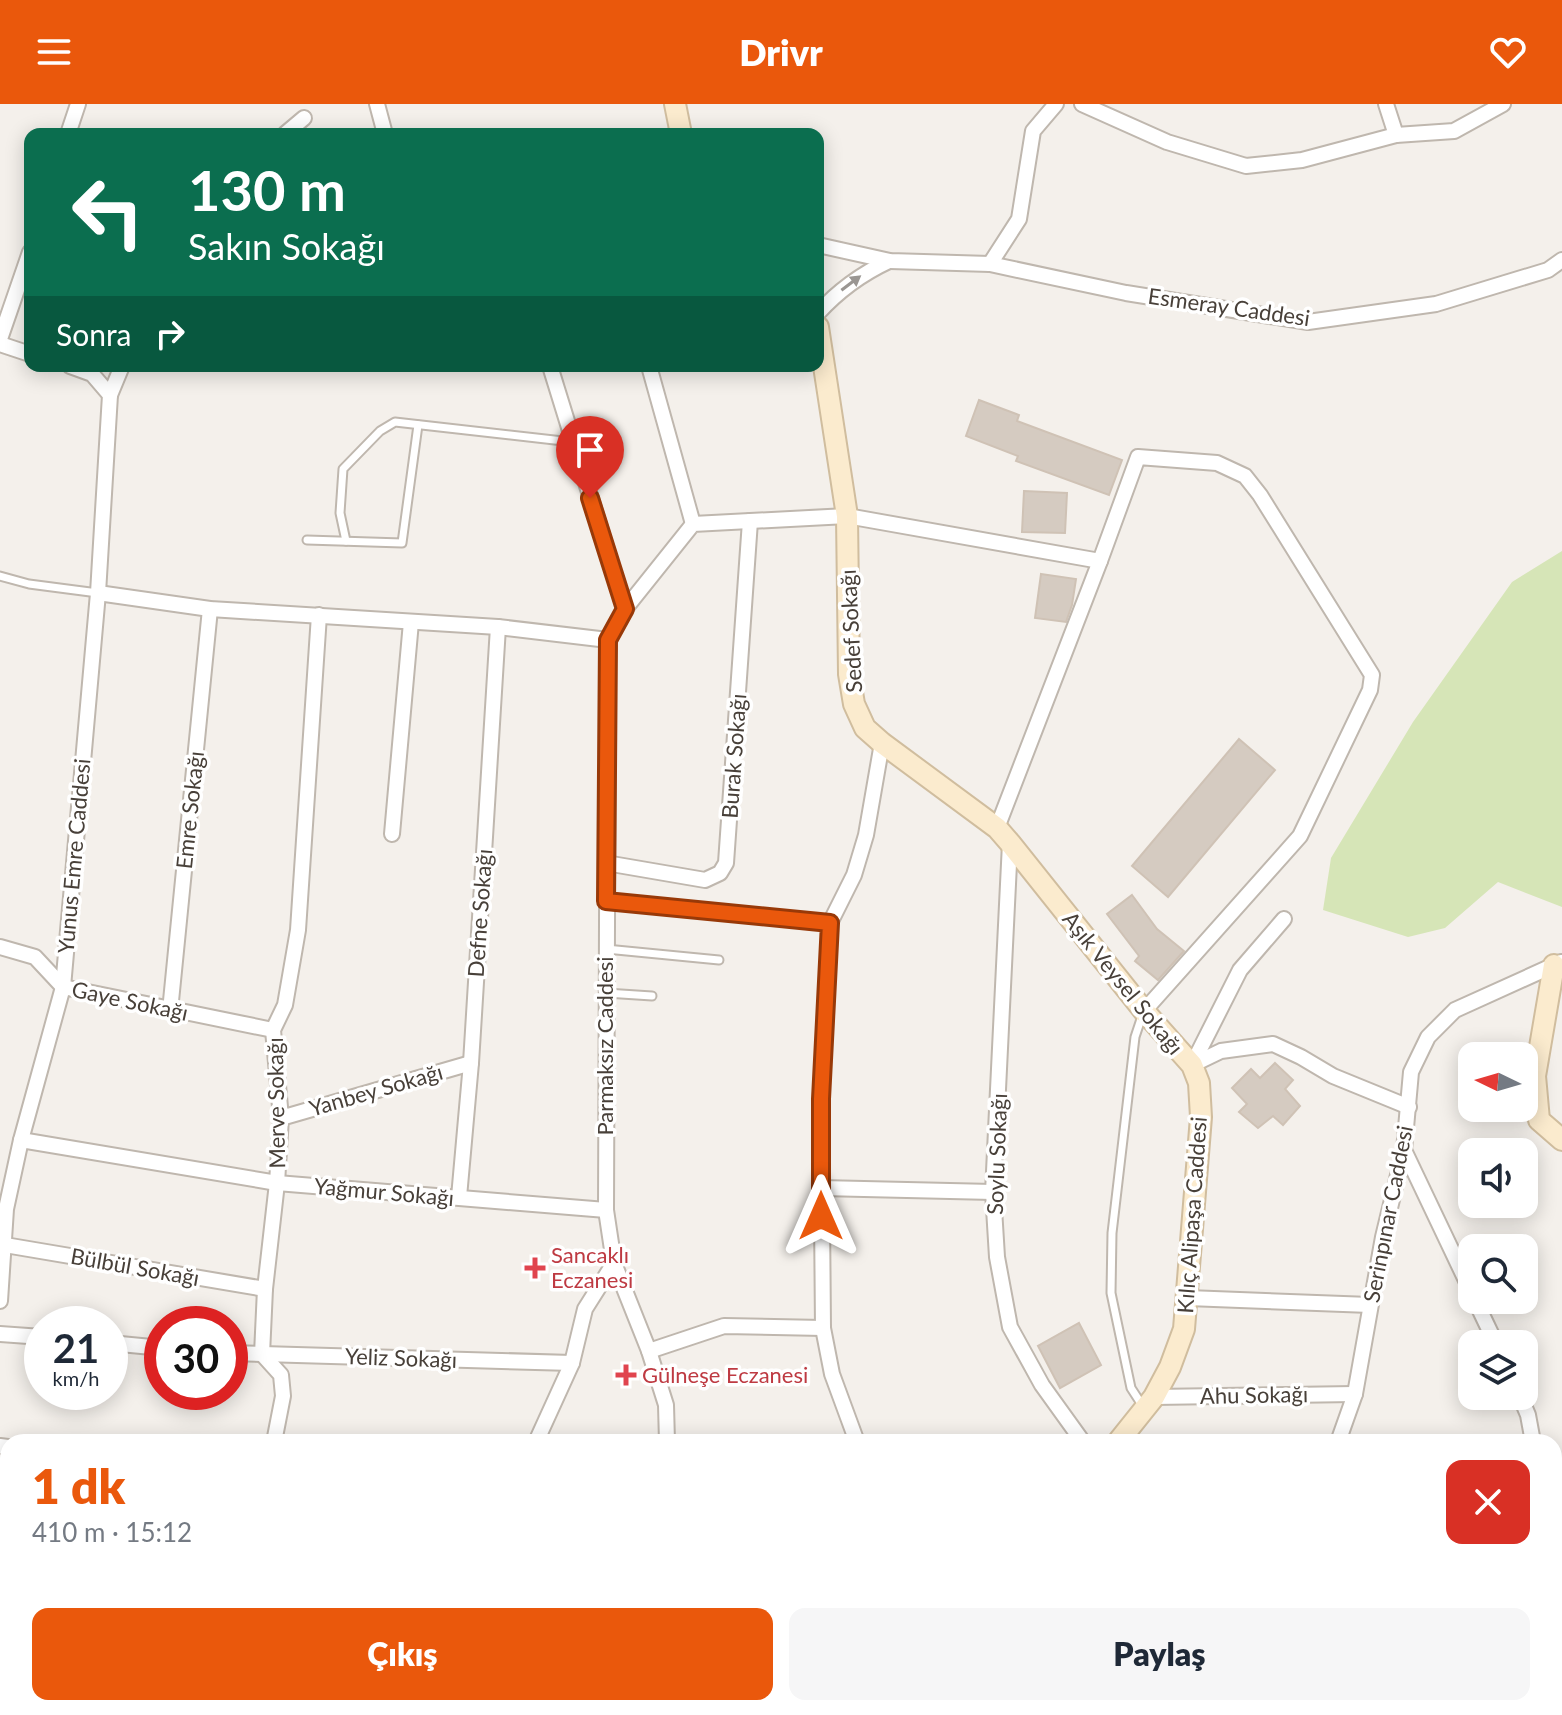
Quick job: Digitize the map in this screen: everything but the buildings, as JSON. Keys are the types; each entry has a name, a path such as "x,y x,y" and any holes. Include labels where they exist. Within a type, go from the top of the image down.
{"street":[{"path":"377,104 383,128"},
{"path":"675,104 681,128"},
{"path":"684,128 687,104"},
{"path":"990,264 1019,219 1033,131 1056,104"},
{"path":"1082,104 1167,142 1246,166 1302,160 1396,135 1454,131 1503,104"},
{"path":"1386,104 1396,135"},
{"path":"70,128 77,105"},
{"path":"292,128 304,118"},
{"name":"Esmeray Caddesi","path":"824,246 890,261 990,264 1126,293 1308,322 1436,304 1548,270 1562,260"},
{"name":"Esmeray Caddesi","path":"824,307 863,273 890,261"},
{"path":"24,270 0,342 24,352"},
{"name":"Sedef Sokağı","path":"824,366 847,516 849,674 854,704 865,728 882,743"},
{"path":"86,372 92,374 111,400"},
{"name":"Yunus Emre Caddesi","path":"0,1301 5,1245 3,1208 63,987 98,593 111,400 120,372"},
{"path":"552,372 625,609"},
{"path":"651,372 693,524"},
{"name":"Soylu Sokağı","path":"1077,1434 1042,1385 1010,1327 997,1257 993,1192 1004,835 1138,457 1217,463 1245,476 1260,495 1372,675 1370,690 1360,714 1300,836 1144,1011"},
{"path":"98,593 210,609 498,627 608,640 625,609 693,524 847,516 1100,561"},
{"name":"Burak Sokağı","path":"606,863 705,880 720,873 726,863 750,521"},
{"name":"Emre Sokağı","path":"170,1011 210,609"},
{"name":"Merve Sokağı","path":"262,1354 281,1118 273,1030 285,1005 298,930 319,615"},
{"path":"392,834 411,622"},
{"name":"Defne Sokağı","path":"459,1197 471,1063 498,627"},
{"name":"Parmaksız Caddesi","path":"608,640 606,1210 614,1263 649,1351 666,1405 667,1434"},
{"path":"854,1434 832,1374 823,1328 821,1099 830,923 854,875 866,835 882,743"},
{"name":"Aşık Veysel Sokağı","path":"882,743 1004,835 1144,1011 1192,1065 1221,1051 1273,1044 1333,1076 1409,1107"},
{"path":"606,901 830,923"},
{"path":"1192,1065 1240,970 1284,919"},
{"name":"Gaye Sokağı","path":"0,947 35,957 63,987 273,1030"},
{"path":"1558,963 1535,1076 1539,1120 1562,1140"},
{"name":"Serinpınar Caddesi","path":"1341,1434 1355,1394 1383,1237 1404,1150 1411,1072 1428,1037 1455,1010 1558,963"},
{"name":"Yanbey Sokağı","path":"281,1118 471,1063"},
{"name":"Kılıç Alipaşa Caddesi","path":"1124,1434 1149,1402 1170,1367 1184,1329 1201,1117 1199,1083 1192,1065"},
{"name":"Yağmur Sokağı","path":"21,1140 277,1183 606,1210"},
{"path":"1404,1150 1458,1264"},
{"path":"821,1188 993,1192"},
{"name":"Bülbül Sokağı","path":"5,1245 265,1289"},
{"path":"540,1434 572,1363 585,1309 614,1263"},
{"path":"1188,1298 1370,1305"},
{"path":"649,1351 724,1326 823,1328"},
{"path":"0,1334 24,1336"},
{"name":"Yeliz Sokağı","path":"248,1354 572,1363"},
{"path":"262,1354 281,1375 283,1396 276,1434"},
{"name":"Ahu Sokağı","path":"1149,1402 1355,1394"},
{"path":"1526,1410 1532,1434"}],"lane":[{"path":"346,541 340,513 343,469 380,431 395,422 572,442"},
{"path":"307,540 402,543 418,425"},
{"path":"0,576 29,584 98,593"},
{"path":"605,949 719,960"},
{"path":"605,993 652,996"},
{"path":"1144,1011 1135,1037 1112,1233 1111,1293 1131,1388 1149,1402"}],"green space":[{"path":"1562,551 1562,907 1498,882 1445,928 1408,937 1323,910 1331,858 1413,722 1512,582"}],"place":[{"name":"Sancaklı Eczanesi","path":"535,1268"},
{"name":"Gülneşe Eczanesi","path":"626,1375"}],"route":[{"path":"590,498 625,609 608,640 606,901 830,923 821,1099 821,1216"}]}
